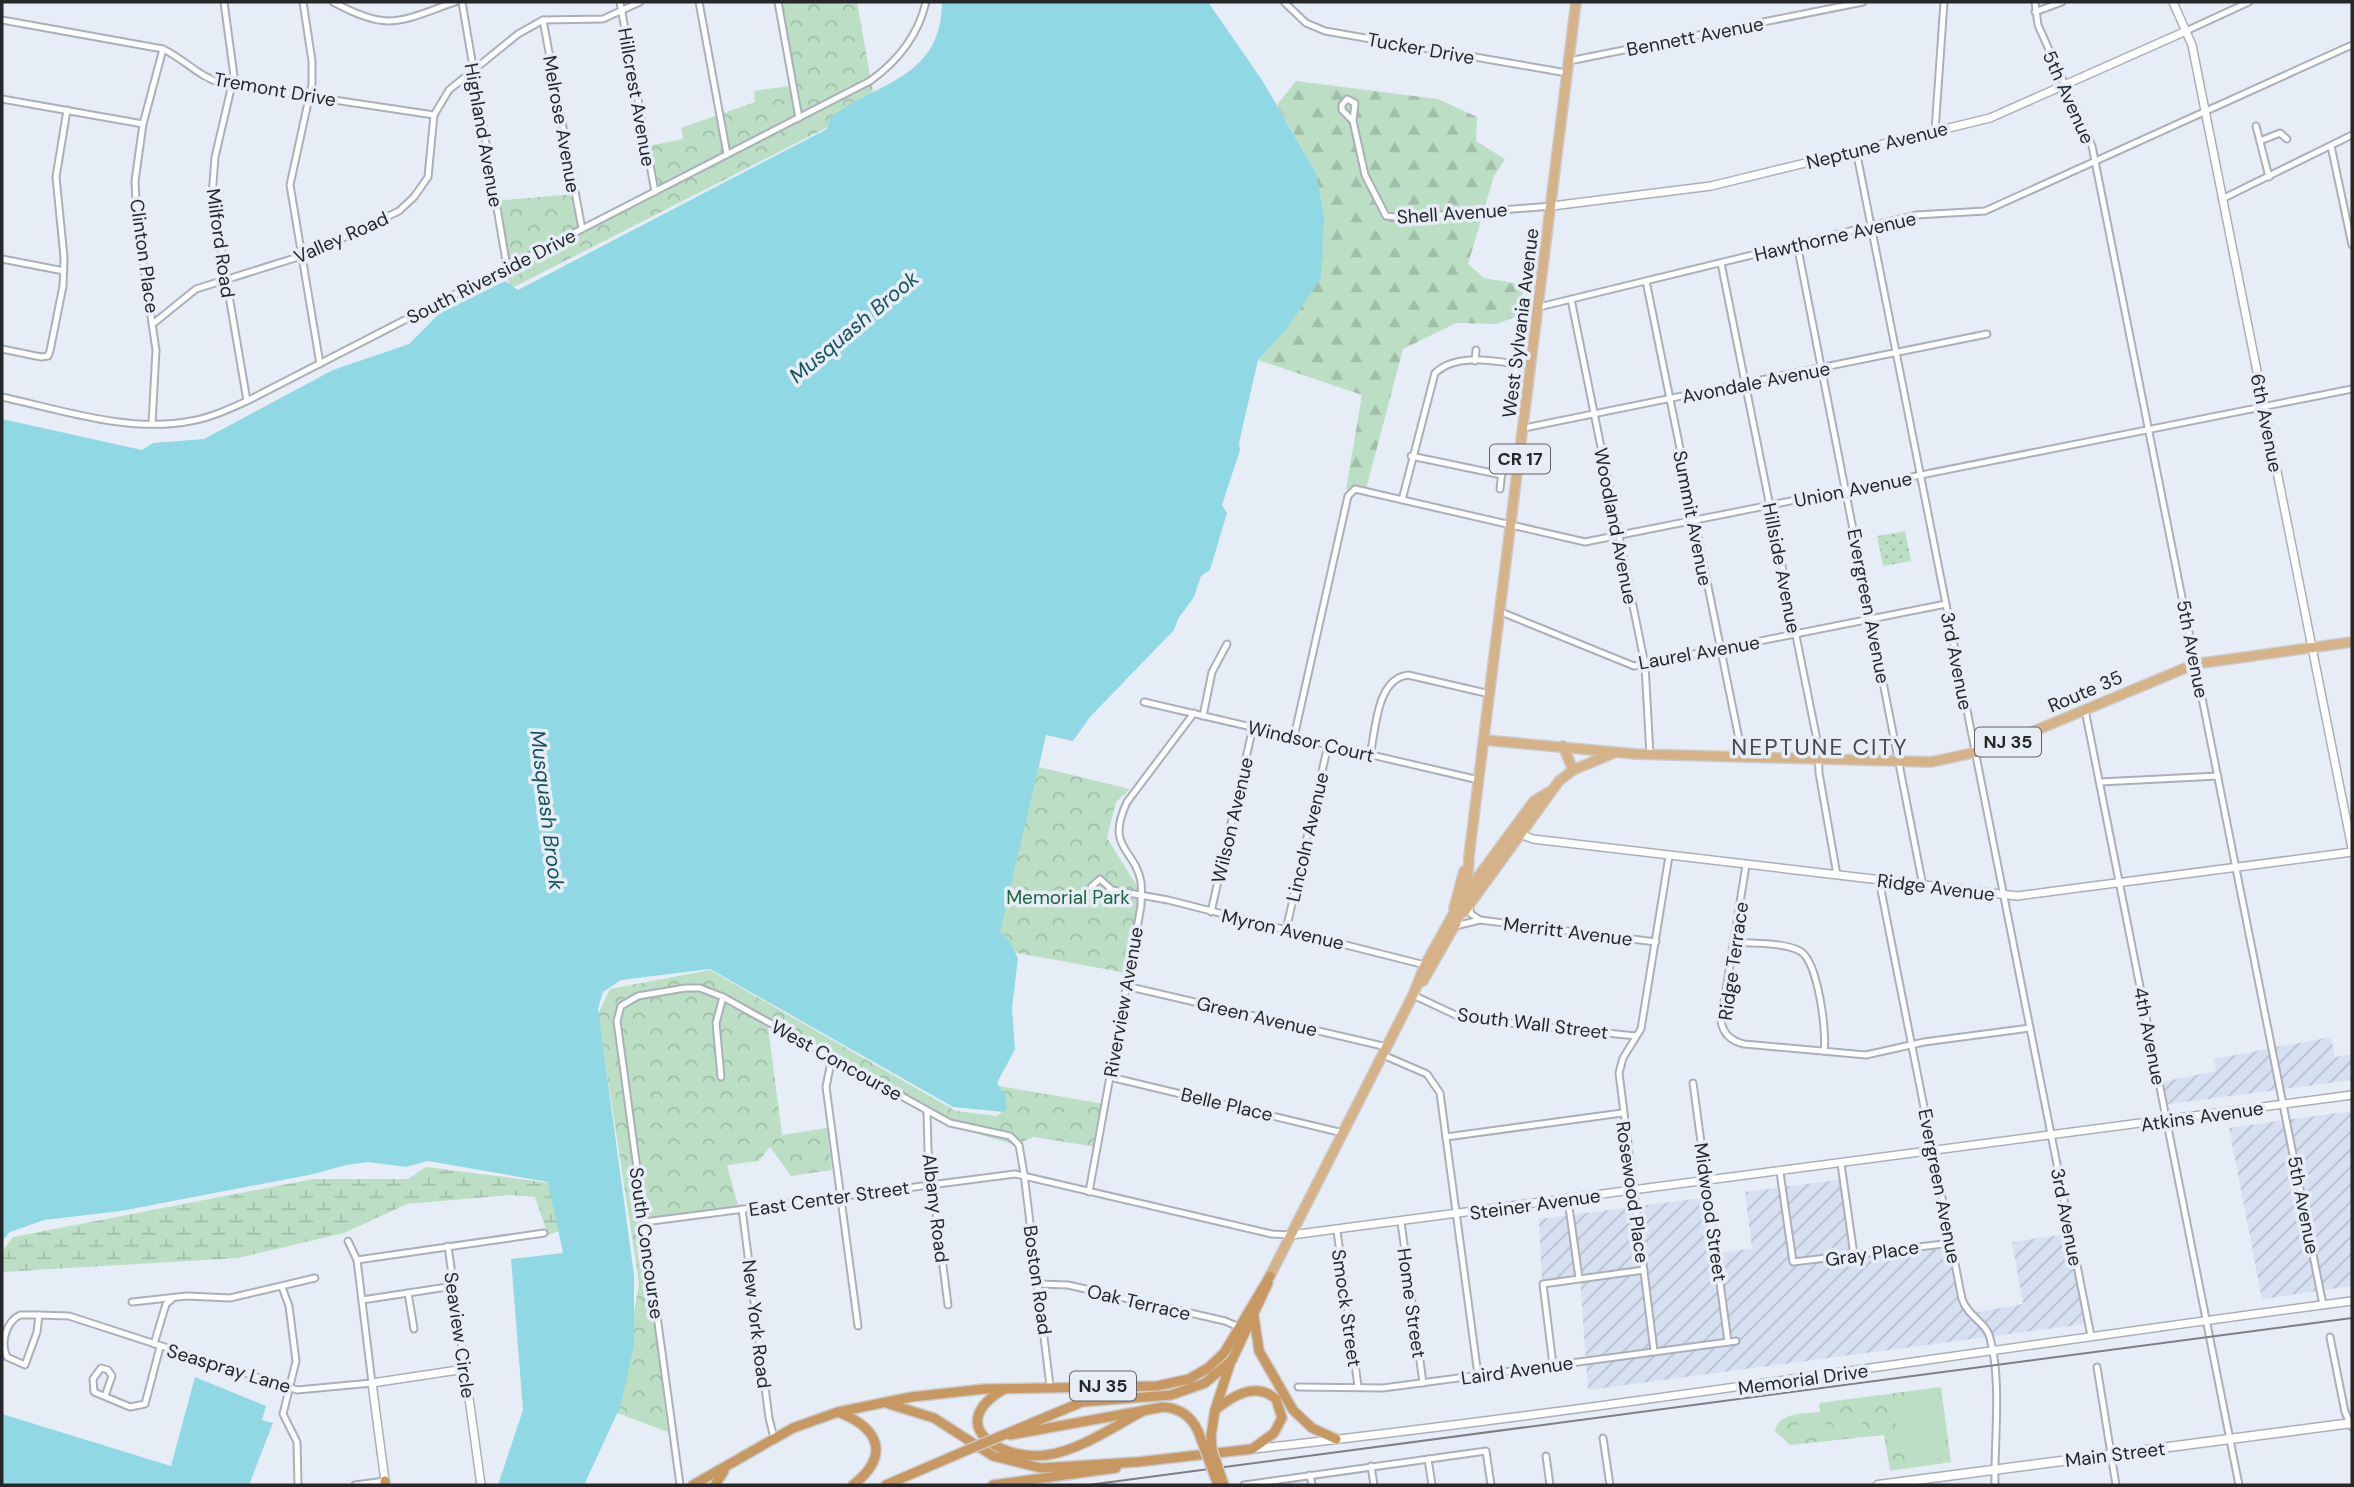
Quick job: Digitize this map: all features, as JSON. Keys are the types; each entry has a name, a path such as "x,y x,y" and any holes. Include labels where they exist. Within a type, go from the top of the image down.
{"highway":[{"name":"NJ 35","path":"886,1485 1082,1402 1181,1392 1205,1383 1231,1360 1254,1316 1270,1276"},
{"name":"NJ 35","path":"693,1485 774,1438 838,1412 955,1391 1050,1386 1157,1386 1181,1382 1216,1362 1270,1276"},
{"path":"1254,1316 1259,1351 1293,1410 1306,1424 1336,1440"},
{"path":"1224,1485 1212,1450 1211,1436 1215,1410 1231,1360"},
{"path":"1005,1388 984,1403 978,1422 981,1433 991,1445 1014,1454 1036,1456 1067,1449 1145,1410"},
{"path":"884,1403 934,1418 993,1456 1016,1464 1041,1468 1137,1462 1252,1449 1274,1433 1280,1423 1282,1411 1274,1397 1263,1391 1249,1391 1234,1396 1215,1410"},
{"path":"1001,1436 1167,1407 1180,1410 1192,1420 1218,1485"},
{"path":"838,1412 867,1426 876,1444 872,1465 853,1485"},
{"path":"993,1485 1105,1471 1137,1462"},
{"path":"715,1485 730,1464"}],"main road":[{"name":"West Sylvania Avenue","path":"1452,922 1466,893 1576,2"},
{"name":"Route 35","path":"1549,792 1573,770 1615,752 1931,762 1976,754 2196,664 2352,642"},
{"path":"1484,740 1615,752"},
{"path":"1563,746 1573,770"},
{"name":"NJ 35","path":"1270,1276 1413,995 1425,965 1452,922 1469,905 1549,792"},
{"name":"NJ 35","path":"1466,893 1534,801 1549,792"},
{"name":"West Sylvania Avenue","path":"1452,922 1469,856"},
{"name":"NJ 35","path":"1413,995 1432,970 1452,922"},
{"name":"Main Street","path":"1878,1485 2352,1425"}],"street":[{"name":"Milford Road","path":"224,2 235,66 212,178 214,213 247,401"},
{"path":"303,2 312,61 309,96 289,185 320,364"},
{"path":"333,2 362,18 387,23 400,22 455,2"},
{"name":"Highland Avenue","path":"462,2 507,267"},
{"name":"Hillcrest Avenue","path":"620,2 655,192"},
{"path":"542,20 603,19 640,2"},
{"path":"699,2 727,154"},
{"path":"778,2 799,118"},
{"name":"South Riverside Drive","path":"2,397 117,421 152,424 195,421 247,401 870,81 892,64 914,36 926,2"},
{"name":"Tucker Drive","path":"1284,2 1306,23 1325,31 1567,73"},
{"name":"Bennett Avenue","path":"1569,61 1863,2"},
{"path":"1935,131 1944,2"},
{"name":"5th Avenue","path":"2035,2 2035,12 2092,146 2323,1305"},
{"path":"2035,12 2062,2"},
{"name":"6th Avenue","path":"2173,2 2192,45 2352,850"},
{"path":"2186,31 2249,2"},
{"name":"Tremont Drive","path":"2,20 163,49 181,57 202,76 232,85 434,115"},
{"name":"Valley Road","path":"154,323 184,296 225,279 300,257 373,225 414,197 429,172 434,115 446,93 518,34 542,20"},
{"name":"Melrose Avenue","path":"542,20 582,229"},
{"name":"Neptune Avenue","path":"1552,206 1711,186 2000,115 2186,31"},
{"name":"Hawthorne Avenue","path":"1539,307 1916,215 1985,211 2352,45"},
{"name":"Clinton Place","path":"152,424 156,350 135,203 136,160 163,49"},
{"path":"2,99 143,124"},
{"path":"2,349 48,356 64,271 56,177 67,110"},
{"name":"Shell Avenue","path":"1353,121 1365,175 1380,211 1392,219 1552,206"},
{"path":"2256,126 2269,177"},
{"path":"2260,141 2280,133 2287,139"},
{"path":"2222,199 2352,135"},
{"path":"2331,146 2352,246"},
{"name":"3rd Avenue","path":"1856,150 2091,1336"},
{"name":"Evergreen Avenue","path":"1797,244 1923,886"},
{"path":"2,260 64,271"},
{"name":"Hillside Avenue","path":"1721,263 1796,634 1838,875"},
{"name":"Summit Avenue","path":"1646,281 1740,744 1740,756"},
{"name":"Woodland Avenue","path":"1571,299 1645,665 1650,755"},
{"name":"Avondale Avenue","path":"1524,428 1987,334"},
{"path":"1475,361 1476,350"},
{"path":"1517,378 1515,364 1519,352"},
{"path":"1402,500 1411,456 1435,373 1453,360 1515,364"},
{"name":"Union Avenue","path":"1294,737 1348,496 1355,489 1577,542 2352,389"},
{"path":"1411,456 1502,475"},
{"path":"1500,489 1503,461"},
{"name":"Laurel Avenue","path":"1501,611 1634,666 1946,604"},
{"path":"1203,716 1212,672 1227,644"},
{"path":"1370,755 1385,693 1394,679 1408,675 1490,694"},
{"name":"Windsor Court","path":"1144,702 1479,780"},
{"name":"4th Avenue","path":"2085,710 2239,1485"},
{"name":"Riverview Avenue","path":"1089,1192 1141,895 1137,873 1121,844 1121,818 1127,802 1194,713"},
{"name":"Wilson Avenue","path":"1211,912 1254,727"},
{"name":"Lincoln Avenue","path":"1286,930 1328,745"},
{"path":"2099,782 2218,776"},
{"name":"Ridge Avenue","path":"1520,834 1533,839 2017,896 2352,850"},
{"name":"South Wall Street","path":"1413,995 1462,1018 1636,1036 1643,1017 1670,856"},
{"name":"Ridge Terrace","path":"1746,865 1721,1020 1727,1036 1744,1044 1867,1055 1912,1045 2030,1028"},
{"name":"Evergreen Avenue","path":"1879,880 1965,1307 1990,1334 1993,1352 1995,1485"},
{"name":"Myron Avenue","path":"1112,890 1425,965"},
{"name":"Merritt Avenue","path":"1469,905 1471,914 1480,920"},
{"name":"Merritt Avenue","path":"1452,922 1480,920 1656,942"},
{"path":"1734,942 1795,949 1806,956 1813,969 1826,1038 1824,1051"},
{"name":"Green Avenue","path":"1126,986 1385,1051 1434,1080 1440,1093 1446,1137"},
{"name":"West Concourse","path":"624,1002 638,996 691,988 723,996 950,1123 1010,1136 1019,1145 1024,1174"},
{"path":"721,1077 716,1023 723,996"},
{"name":"South Concourse","path":"624,1002 618,1011 617,1021 680,1485"},
{"name":"Rosewood Place","path":"1636,1036 1620,1066 1622,1113 1654,1352"},
{"path":"832,1057 826,1087 858,1326"},
{"name":"Belle Place","path":"1110,1077 1343,1133"},
{"name":"Midwood Street","path":"1693,1083 1728,1342"},
{"name":"Atkins Avenue","path":"2051,1136 2352,1096"},
{"name":"Albany Road","path":"927,1111 932,1184 948,1305"},
{"path":"1478,1375 1446,1137 1622,1113"},
{"name":"Steiner Avenue","path":"1024,1174 1089,1192 1290,1235 2051,1136"},
{"path":"1841,1164 1854,1255"},
{"name":"Gray Place","path":"1780,1172 1793,1262 1952,1243"},
{"name":"East Center Street","path":"644,1222 1024,1174"},
{"name":"Boston Road","path":"1024,1174 1050,1386"},
{"path":"1568,1200 1578,1279"},
{"name":"New York Road","path":"742,1209 769,1418 774,1438"},
{"name":"Home Street","path":"1401,1222 1423,1383"},
{"name":"Smock Street","path":"1337,1231 1358,1386"},
{"path":"448,1246 544,1233"},
{"path":"348,1241 357,1260 385,1483 355,1485"},
{"name":"Seaview Circle","path":"357,1260 448,1246 481,1485"},
{"path":"1553,1365 1543,1284 1644,1270"},
{"path":"132,1302 171,1300 187,1296 230,1298 315,1278"},
{"name":"Oak Terrace","path":"1039,1284 1068,1285 1225,1321 1239,1327"},
{"path":"362,1300 454,1286"},
{"path":"282,1287 289,1306 296,1361 283,1414 297,1442 298,1485"},
{"path":"408,1293 414,1329"},
{"path":"105,1396 112,1376 108,1370 102,1368 95,1373 91,1385 94,1392 130,1407 145,1404 166,1304 171,1300"},
{"name":"Memorial Drive","path":"1252,1449 1993,1352 2352,1301"},
{"path":"20,1315 39,1315 37,1332 27,1363 22,1364 7,1357 3,1348 13,1319 20,1315"},
{"name":"Seaspray Lane","path":"39,1315 69,1316 290,1388 308,1390 465,1369"},
{"path":"2330,1337 2344,1412 2352,1425"},
{"name":"Laird Avenue","path":"1298,1387 1383,1388 1736,1341"},
{"path":"2097,1367 2116,1485"},
{"path":"1604,1438 1610,1485"},
{"path":"1244,1485 1486,1451 1491,1485"},
{"path":"1546,1456 1550,1485"},
{"path":"1428,1459 1432,1485"},
{"path":"1371,1466 1374,1485"},
{"path":"1311,1475 1312,1485"}],"shaded area":[{"path":"2331,1037 2335,1057 2352,1054 2352,1080 2161,1105 2157,1083 2216,1071 2214,1059"},
{"path":"2352,1111 2352,1286 2262,1299 2229,1128"},
{"path":"1844,1179 1852,1259 1949,1248 1967,1314 2023,1304 2012,1242 2067,1234 2085,1324 1588,1390 1580,1279 1542,1283 1539,1219 1708,1197 1716,1254 1752,1248 1745,1192"}],"green space":[{"path":"775,2 857,2 875,103 510,289 494,201 575,194 581,231 652,194 643,147 683,139 681,128 755,102 754,91 789,86"},
{"path":"1296,81 1438,99 1477,117 1476,141 1505,159 1494,176 1468,264 1484,278 1524,285 1520,315 1497,324 1456,323 1403,349 1365,493 1346,489 1362,395 1258,360 1286,330 1316,173 1277,105"},
{"path":"1905,531 1911,561 1883,566 1877,536"},
{"name":"Memorial Park","path":"1045,737 1039,767 1130,789 1116,802 1107,838 1141,892 1127,973 1012,952 993,933 1026,772"},
{"path":"710,970 956,1111 997,1116 1007,1108 1003,1095 993,1085 1105,1104 1097,1147 1033,1137 1016,1145 957,1128 768,1026 782,1135 827,1128 832,1170 791,1176 770,1147 759,1161 727,1165 740,1213 642,1226 668,1432 617,1413 639,1283 598,1014 610,989"},
{"path":"426,1167 550,1183 562,1230 548,1235 535,1197 510,1195 407,1204 344,1233 238,1258 2,1272 2,1252 13,1237 313,1179 408,1179"},
{"path":"1941,1387 1951,1462 1890,1471 1884,1435 1790,1445 1775,1431 1781,1420 1787,1417 1820,1412 1819,1403"},
{"path":"1938,1390 1947,1457 1913,1462 1910,1440 1899,1444 1893,1405 1904,1400 1904,1394"},
{"path":"1860,1411 1863,1434 1835,1438 1832,1415"},
{"path":"1826,1421 1827,1435 1794,1439 1792,1426"}],"water":[{"name":"Musquash Brook","path":"942,2 1208,2 1262,80 1316,173 1324,216 1321,278 1286,330 1258,360 1239,443 1240,450 1222,505 1227,513 1210,570 1201,576 1194,597 1178,619 1174,630 1090,717 1073,741 1046,735 1000,932 1008,939 1018,958 1012,1008 1015,1049 997,1083 1005,1095 1007,1108 1004,1112 953,1107 710,969 621,980 603,992 598,1009 634,1275 634,1344 621,1405 584,1485 498,1485 523,1410 511,1259 563,1253 548,1182 428,1161 406,1167 368,1162 121,1211 44,1220 10,1232 2,1241 2,419 142,450 153,443 204,439 333,370 409,344 440,313 505,281 518,290 827,129 830,118 904,75 919,63 931,47 939,28"},
{"path":"195,1377 266,1406 262,1420 273,1423 249,1485 2,1485 2,1414 171,1466"}],"railway":[{"path":"1088,1485 2352,1318"}],"district":[{"name":"NEPTUNE CITY","path":"1820,747"}]}
